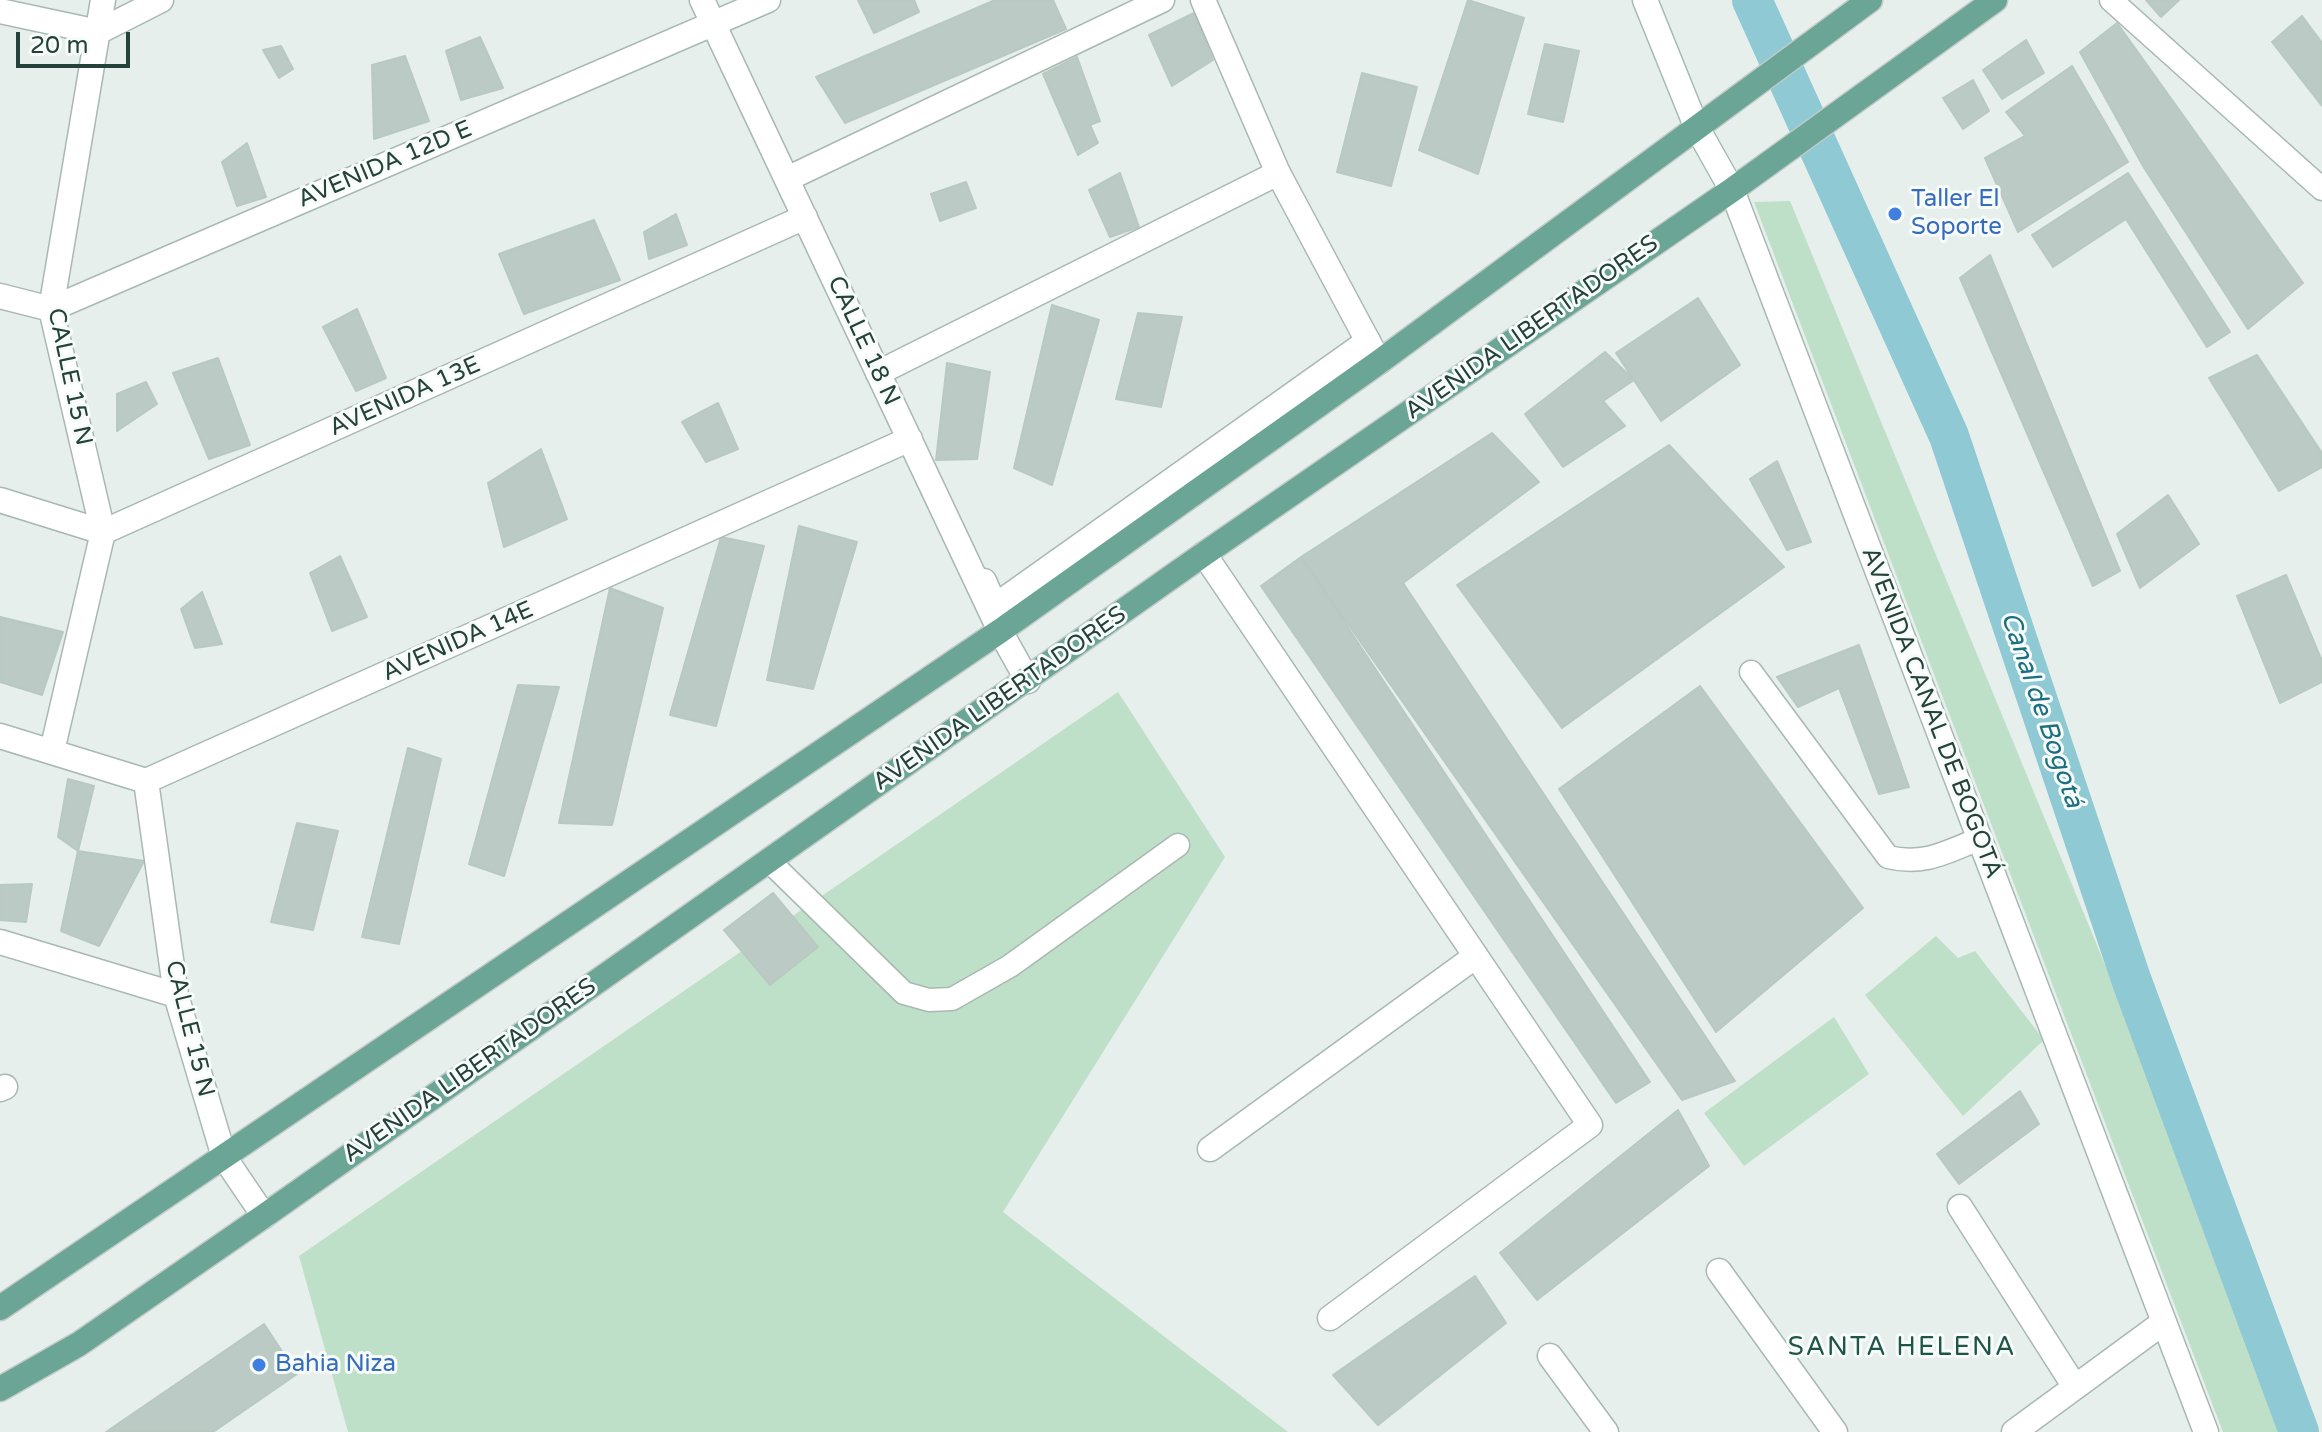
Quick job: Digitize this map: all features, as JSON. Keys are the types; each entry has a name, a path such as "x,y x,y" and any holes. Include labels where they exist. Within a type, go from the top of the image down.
{"main road":[{"path":"0,1308 1000,631 1373,352 1696,126 1728,107 1870,0"},
{"name":"AVENIDA LIBERTADORES","path":"0,1389 79,1344 264,1216 1028,681 1204,554 1732,190 1995,0"}],"street":[{"name":"CALLE 15 N","path":"52,751 103,532 51,309 103,0"},
{"path":"0,11 98,32 161,0"},
{"name":"CALLE 18 N","path":"702,0 713,15 790,178 805,217 881,372 1000,631 1028,681"},
{"name":"AVENIDA 12D E","path":"51,309 713,15 768,0"},
{"path":"1162,0 790,178 995,606 1373,352 1278,173 1203,0"},
{"name":"AVENIDA CANAL DE BOGOTÁ","path":"1645,0 1696,126 1732,190 2206,1432"},
{"path":"881,372 1278,173"},
{"name":"AVENIDA 13E","path":"103,532 805,217"},
{"path":"0,296 51,309"},
{"name":"AVENIDA 14E","path":"146,781 910,439"},
{"path":"0,500 103,532"},
{"path":"1204,554 1590,1125 1330,1318"},
{"path":"0,736 146,781"},
{"name":"CALLE 15 N","path":"146,781 176,995 224,1157 264,1216"},
{"path":"0,942 176,995"},
{"path":"1210,1149 1476,956"},
{"path":"1960,1207 2075,1387"},
{"path":"1719,1271 1835,1432"},
{"path":"2014,1432 2164,1322"},
{"path":"1550,1356 1606,1432"}],"lane":[{"path":"2111,0 2322,189"},
{"path":"1751,672 1888,857 1909,863 1931,859 1979,839"},
{"path":"769,861 904,993 929,1000 952,999 1010,966 1178,845"}],"green space":[{"path":"1790,201 2300,1432 2223,1432 1754,202"},
{"path":"1118,692 1225,857 1003,1212 1288,1432 348,1432 299,1256"},
{"path":"1936,936 1958,958 1975,951 2044,1040 1963,1116 1865,995"},
{"path":"1834,1017 1869,1074 1744,1166 1704,1113"}],"building":[{"path":"858,0 914,0 919,12 874,33"},
{"path":"995,0 1053,0 1066,29 845,123 816,77"},
{"path":"1468,0 1524,18 1478,174 1419,150"},
{"path":"2146,0 2179,0 2161,17"},
{"path":"1194,13 1213,60 1172,86 1149,35"},
{"path":"2302,16 2322,43 2322,106 2272,42"},
{"path":"2117,23 2303,283 2248,329 2143,166 2080,52"},
{"path":"480,37 503,88 461,100 446,51"},
{"path":"2026,40 2044,73 2002,99 1983,70"},
{"path":"1545,44 1579,51 1563,122 1528,114"},
{"path":"281,46 293,69 279,78 263,50"},
{"path":"405,56 429,121 374,139 372,65"},
{"path":"1077,57 1100,121 1090,125 1098,143 1078,155 1043,74"},
{"path":"2072,66 2128,162 2018,232 1985,158 2025,136 2006,112"},
{"path":"1362,73 1417,87 1391,186 1337,172"},
{"path":"1973,80 1989,111 1963,129 1943,98"},
{"path":"247,143 266,197 237,206 222,162"},
{"path":"1120,173 1139,227 1110,237 1089,190"},
{"path":"2128,173 2230,332 2207,347 2126,219 2053,267 2032,235"},
{"path":"966,182 976,208 940,221 931,194"},
{"path":"676,214 687,245 649,259 644,232"},
{"path":"594,220 620,280 524,314 499,254"},
{"path":"1990,255 2120,571 2093,586 1960,278"},
{"path":"1698,298 1740,365 1661,421 1616,353"},
{"path":"1052,305 1099,320 1052,485 1014,468"},
{"path":"357,309 386,378 356,391 323,327"},
{"path":"1138,313 1182,317 1161,407 1116,399"},
{"path":"1605,352 1634,380 1603,401 1625,426 1563,467 1525,414"},
{"path":"2257,355 2322,453 2322,467 2279,491 2209,378"},
{"path":"218,358 250,445 209,459 173,373"},
{"path":"947,363 990,372 977,459 936,460"},
{"path":"146,382 157,404 117,431 117,394"},
{"path":"718,403 738,449 706,462 682,422"},
{"path":"1492,433 1539,482 1403,583 1735,1081 1682,1100 1301,557"},
{"path":"1669,445 1784,567 1562,728 1457,585"},
{"path":"541,449 567,519 504,547 488,483"},
{"path":"1777,461 1811,542 1787,550 1750,479"},
{"path":"2168,495 2199,544 2140,588 2117,534"},
{"path":"799,526 857,542 813,689 767,680"},
{"path":"721,537 764,546 716,726 670,715"},
{"path":"340,556 367,617 332,631 310,573"},
{"path":"1301,557 1650,1082 1616,1103 1261,586"},
{"path":"2286,575 2322,661 2322,682 2280,703 2237,596"},
{"path":"610,588 663,608 612,825 559,823"},
{"path":"202,592 222,644 195,648 181,609"},
{"path":"0,617 63,632 42,695 0,682"},
{"path":"1859,645 1909,787 1879,794 1839,688 1798,707 1777,677"},
{"path":"518,685 559,687 504,876 469,864"},
{"path":"1700,686 1863,908 1716,1032 1559,789"},
{"path":"408,748 441,759 399,944 362,937"},
{"path":"68,779 94,786 78,851 58,837"},
{"path":"297,823 338,831 313,930 271,922"},
{"path":"78,851 144,861 99,946 61,931"},
{"path":"32,884 26,922 0,920 0,885"},
{"path":"773,893 818,947 770,985 724,930"},
{"path":"2020,1091 2039,1124 1959,1184 1937,1154"},
{"path":"1678,1110 1709,1166 1537,1300 1500,1253"},
{"path":"1475,1276 1506,1323 1378,1425 1333,1375"},
{"path":"264,1324 297,1374 213,1432 106,1432"}],"waterway":[{"name":"Canal de Bogotá","path":"1752,0 1949,436 2131,979 2299,1432"}],"place":[{"name":"Taller El Soporte","path":"1895,214"},
{"name":"Bahia Niza","path":"259,1365"}],"district":[{"name":"SANTA HELENA","path":"1902,1348"}]}
